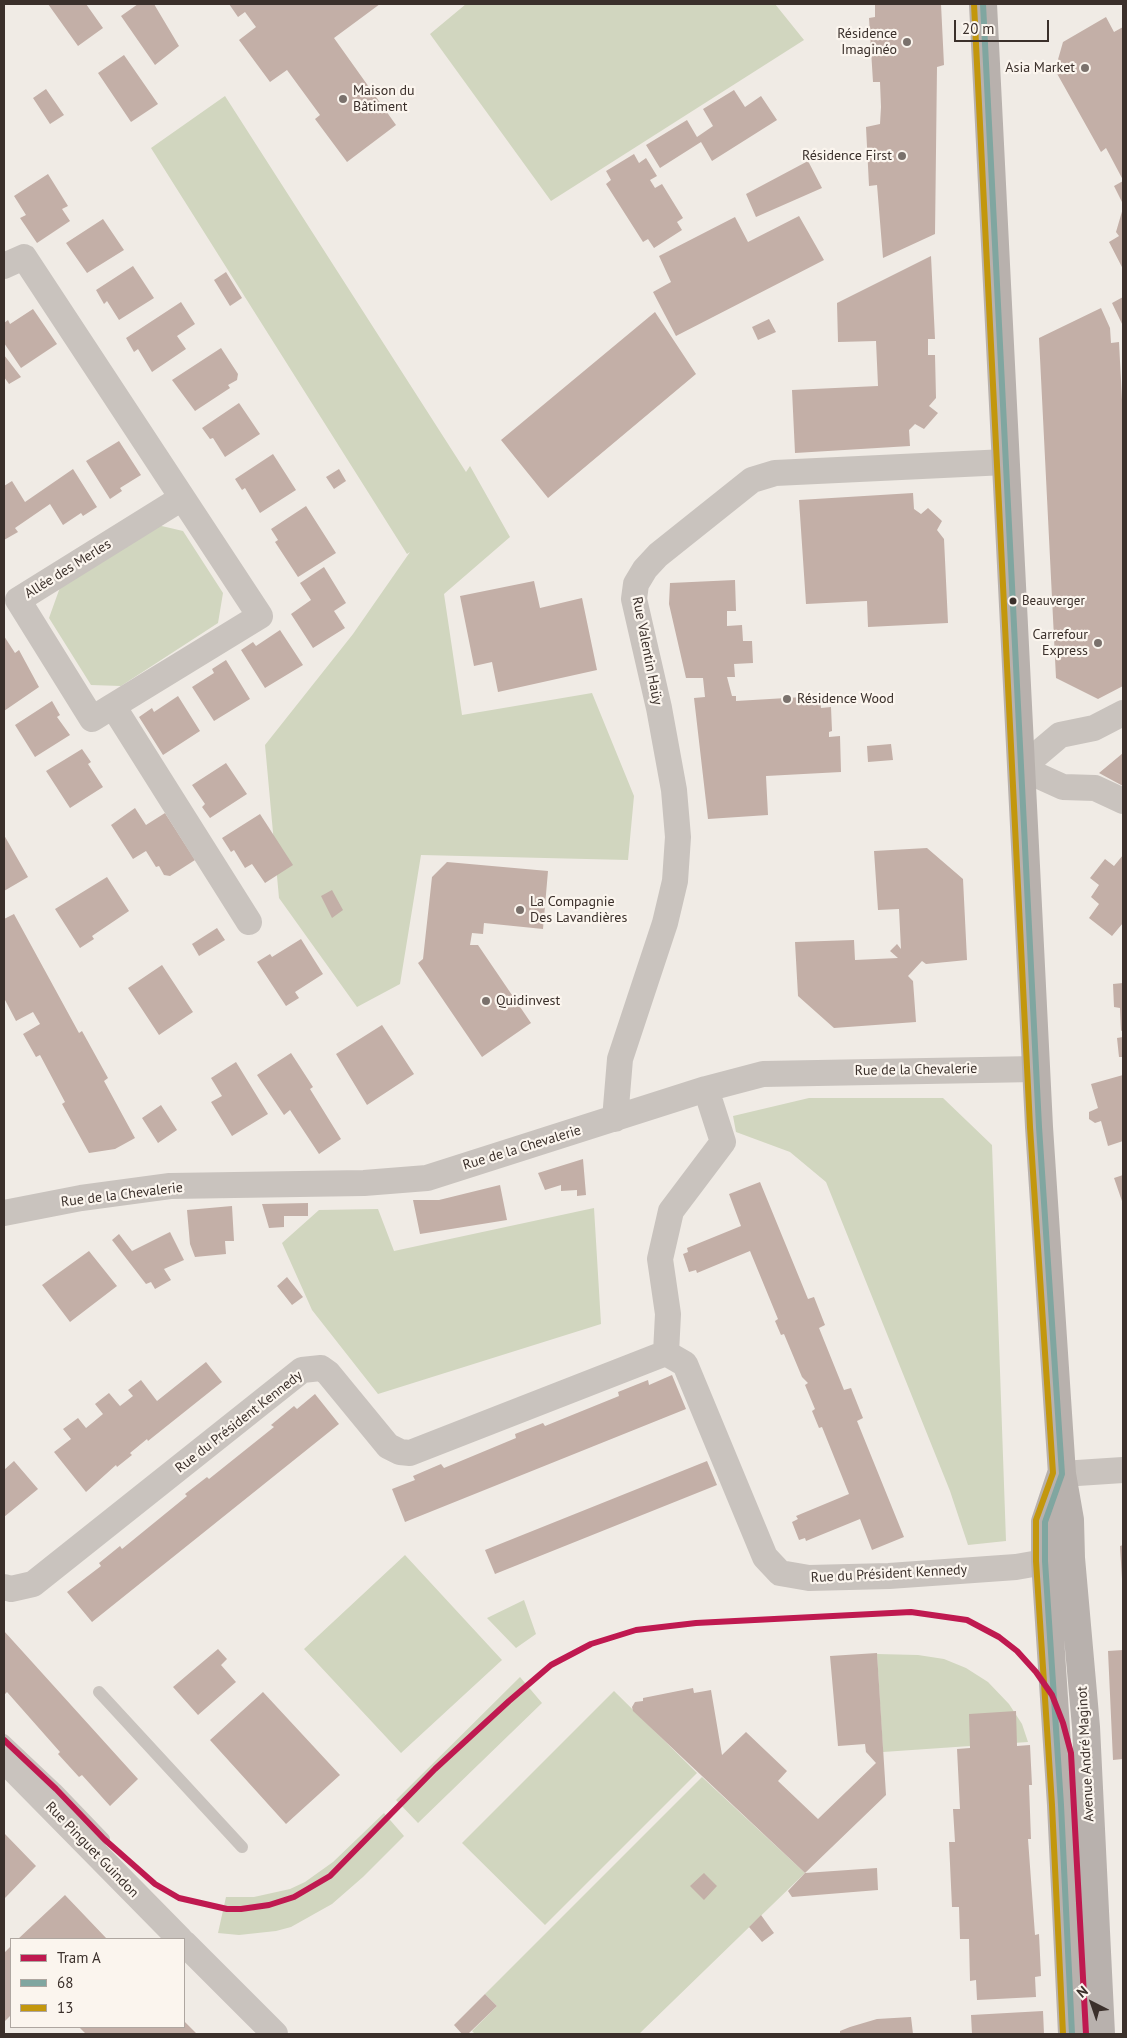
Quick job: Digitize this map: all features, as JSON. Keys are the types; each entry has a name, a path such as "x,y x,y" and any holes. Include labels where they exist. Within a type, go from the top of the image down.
{"main road":[{"name":"Avenue André Maginot","path":"983,4 1036,1069 1062,1474 1045,1522 1058,1559 1086,1727 1101,2034"},
{"name":"Avenue André Maginot","path":"1058,1559 1061,1805 1072,2034"}],"street":[{"name":"Allée des Merles","path":"4,266 24,257 260,616 92,719 18,600 182,498"},
{"name":"Rue Valentin Haüy","path":"615,1119 620,1059 665,923 675,881 678,837 674,790 634,599 636,584 645,569 658,555 752,480 775,473 1006,462"},
{"path":"113,706 248,922"},
{"path":"1123,713 1094,728 1060,735 1022,768 1063,787 1095,788 1123,802"},
{"name":"Rue de la Chevalerie","path":"4,1213 82,1198 170,1186 364,1182 427,1178 706,1089 763,1074 1036,1069"},
{"path":"666,1352 668,1314 660,1259 671,1211 723,1142 706,1089"},
{"name":"Rue du Président Kennedy","path":"4,1587 10,1589 33,1584 302,1370 321,1368 328,1372 388,1446 400,1452 410,1454 666,1352 686,1364 765,1557 780,1573 809,1578 889,1576 1016,1567 1058,1559"},
{"path":"1062,1474 1123,1470"},
{"name":"Rue Pinguet Guindon","path":"4,1760 179,1938"},
{"path":"185,1944 275,2034"}],"lane":[{"path":"99,1692 242,1847"},
{"path":"4,1740 104,1839"}],"green space":[{"path":"466,4 775,4 804,40 551,201 430,34"},
{"path":"225,96 466,472 470,466 510,537 444,594 462,715 592,693 634,796 628,860 421,855 400,984 357,1007 279,898 265,745 353,634 410,552 407,554 151,148"},
{"path":"153,524 183,531 223,593 218,623 121,686 91,685 49,618 63,579"},
{"path":"809,1098 943,1098 992,1145 1006,1541 968,1545 950,1491 826,1182 790,1152 736,1132 733,1116"},
{"path":"594,1208 601,1324 378,1394 312,1310 282,1243 319,1210 378,1209 394,1251"},
{"path":"405,1555 502,1660 401,1753 304,1649"},
{"path":"524,1600 536,1634 516,1648 487,1618"},
{"path":"877,1654 918,1655 944,1659 966,1668 988,1682 1009,1704 1022,1724 1028,1742 883,1752"},
{"path":"520,1677 542,1703 418,1823 396,1800"},
{"path":"614,1691 697,1773 545,1925 462,1843"},
{"path":"702,1777 805,1873 639,2034 475,2034 472,2031 497,2006 485,1994"},
{"path":"384,1813 404,1836 363,1877 332,1904 291,1927 276,1931 239,1935 218,1933 226,1897 254,1897 290,1889 305,1882 333,1862"}],"building":[{"path":"48,4 86,4 103,28 78,46"},
{"path":"138,4 154,4 179,46 155,65 121,16"},
{"name":"Maison du Bâtiment","path":"229,4 380,4 334,38 396,125 347,162 315,119 320,115 287,70 270,82 239,40 256,27 245,12 238,17"},
{"path":"875,4 941,4 944,65 937,67 935,234 883,258 877,185 869,186 866,127 880,124 880,82 873,82 869,18 875,17"},
{"path":"1106,17 1114,32 1123,27 1123,180 1106,148 1101,152 1055,70 1063,42"},
{"path":"124,55 158,104 131,122 98,73"},
{"path":"46,89 64,115 50,124 33,98"},
{"path":"734,90 745,107 761,96 777,120 712,161 701,142 660,168 646,145 687,120 697,137 713,126 703,109"},
{"path":"634,154 639,163 646,158 657,176 650,180 655,188 662,184 683,218 677,222 682,230 654,248 648,239 643,242 606,184 611,180 606,171"},
{"path":"808,161 822,188 756,217 746,194"},
{"path":"48,174 68,206 62,209 70,221 37,243 20,218 26,215 14,196"},
{"path":"1123,181 1123,204 1114,186"},
{"path":"1123,208 1123,269 1109,242 1119,236 1116,232"},
{"path":"799,216 824,260 676,336 653,292 671,282 659,256 735,217 748,242"},
{"path":"103,219 124,250 87,273 66,243"},
{"path":"931,256 935,339 928,339 928,355 935,355 936,398 929,406 938,413 924,429 915,424 909,430 910,446 795,453 792,390 878,386 876,341 838,342 837,303"},
{"path":"133,266 154,298 119,320 107,301 104,304 96,290"},
{"path":"226,272 242,298 230,306 214,280"},
{"path":"1123,297 1123,326 1112,303"},
{"path":"181,302 195,324 177,336 186,349 152,372 138,349 134,352 126,338"},
{"path":"1101,308 1110,328 1111,343 1119,342 1123,419 1123,686 1098,699 1056,678 1039,338"},
{"path":"33,309 57,344 21,368 4,343 4,323 8,320 10,324"},
{"path":"655,312 696,374 548,498 501,440"},
{"path":"769,319 776,332 758,340 752,327"},
{"path":"221,348 238,374 237,380 228,385 230,388 195,411 172,380"},
{"path":"4,355 21,377 9,384 4,377"},
{"path":"239,403 260,434 225,457 213,438 210,439 202,428"},
{"path":"119,441 141,475 120,488 122,491 110,499 86,461"},
{"path":"273,454 296,490 260,513 245,488 242,490 235,479"},
{"path":"73,469 97,507 83,516 81,513 63,525 50,504 15,528 18,532 4,540 4,486 12,481 25,502"},
{"path":"339,469 346,481 334,489 326,477"},
{"path":"913,493 914,509 921,514 928,508 942,521 937,530 944,539 948,623 868,627 867,601 806,604 799,500"},
{"path":"306,506 336,553 298,577 275,542 278,540 271,529"},
{"path":"324,567 346,603 334,611 345,628 313,648 291,614 311,600 300,583"},
{"name":"Résidence Wood","path":"735,580 736,611 727,611 727,626 742,625 743,641 752,641 753,663 734,664 735,677 727,677 732,696 736,696 736,701 820,696 821,708 831,707 832,731 829,732 829,737 840,736 841,772 766,776 768,815 708,819 694,698 705,697 703,678 686,678 669,604 670,583"},
{"path":"534,581 540,608 582,598 597,670 498,692 492,662 474,666 460,596"},
{"path":"280,630 303,665 265,688 241,650 253,642 256,646"},
{"path":"4,636 15,653 19,650 39,687 4,711"},
{"path":"226,660 250,699 214,721 192,687 214,673 212,669"},
{"path":"178,696 200,731 163,755 139,717 152,708 154,712"},
{"path":"52,701 60,715 57,717 70,735 35,757 15,725"},
{"path":"891,744 893,760 868,762 867,746"},
{"path":"82,749 91,762 88,764 103,787 70,808 46,771"},
{"path":"1123,753 1123,786 1099,773"},
{"path":"226,763 247,794 210,818 202,807 205,804 192,785"},
{"path":"135,808 146,825 165,813 195,860 170,876 164,875 159,866 156,867 146,851 133,859 111,825"},
{"path":"260,814 293,865 265,883 252,864 245,868 234,850 231,852 222,838"},
{"path":"4,835 28,877 4,891"},
{"path":"927,848 963,879 967,960 926,964 922,961 908,976 913,981 916,1022 834,1028 798,996 795,942 854,940 855,960 898,958 890,951 897,944 901,949 899,909 878,910 874,851"},
{"path":"1123,855 1123,923 1112,936 1089,918 1099,904 1091,897 1099,885 1090,878 1105,859 1114,866"},
{"path":"447,862 548,871 543,929 484,923 483,934 472,933 470,945 478,945 531,1023 482,1057 418,963 423,959 432,877"},
{"path":"107,877 129,911 92,936 94,939 80,948 55,909"},
{"path":"332,890 343,910 332,918 321,896"},
{"path":"14,914 79,1033 82,1031 108,1078 104,1081 135,1138 115,1149 89,1153 62,1104 65,1102 40,1055 36,1057 23,1034 40,1024 33,1012 16,1021 4,998 4,919"},
{"path":"217,928 225,940 199,956 192,944"},
{"path":"301,939 323,974 295,992 299,998 286,1006 257,962 270,954 272,957"},
{"path":"162,965 193,1012 159,1035 128,988"},
{"path":"1123,983 1123,1030 1121,1031 1120,1008 1114,1007 1113,984"},
{"path":"382,1025 414,1074 367,1105 336,1054"},
{"path":"1123,1037 1123,1057 1119,1057 1117,1038"},
{"path":"291,1053 313,1087 310,1089 341,1139 319,1154 290,1110 284,1115 257,1075"},
{"path":"236,1062 268,1114 232,1136 211,1102 222,1096 211,1078"},
{"path":"1123,1075 1123,1141 1108,1146 1101,1121 1095,1123 1089,1119 1089,1112 1098,1108 1091,1084"},
{"path":"161,1105 177,1130 158,1143 142,1118"},
{"path":"583,1159 586,1195 577,1196 577,1190 561,1191 561,1185 545,1190 538,1173"},
{"path":"1123,1175 1123,1204 1114,1178"},
{"path":"760,1182 808,1299 814,1297 825,1325 819,1328 844,1390 851,1388 863,1418 857,1421 904,1537 872,1550 860,1519 806,1541 805,1538 799,1540 792,1522 798,1519 796,1516 849,1494 822,1427 819,1428 812,1411 815,1409 805,1385 808,1383 802,1377 784,1334 781,1335 775,1321 778,1319 750,1251 697,1273 696,1270 689,1272 683,1254 688,1252 687,1248 741,1226 729,1194"},
{"path":"500,1185 507,1220 420,1234 413,1200 439,1200"},
{"path":"308,1203 308,1216 284,1216 284,1227 269,1228 262,1204"},
{"path":"232,1206 234,1241 225,1241 226,1254 195,1257 190,1244 187,1210"},
{"path":"170,1232 184,1260 164,1269 171,1280 155,1289 151,1282 146,1284 112,1240 119,1234 132,1251"},
{"path":"89,1251 117,1286 70,1322 42,1285"},
{"path":"287,1277 303,1297 292,1305 277,1286"},
{"path":"206,1362 222,1382 148,1441 147,1439 130,1453 132,1455 117,1467 116,1465 86,1492 54,1452 71,1439 63,1429 78,1418 86,1428 103,1414 95,1404 109,1393 120,1406 133,1396 128,1390 141,1380 157,1401"},
{"path":"672,1375 686,1409 405,1522 392,1489 415,1480 413,1476 441,1464 444,1468 516,1438 515,1434 543,1423 545,1426 619,1396 618,1392 648,1380 649,1385"},
{"path":"315,1394 339,1424 92,1622 67,1592 101,1566 99,1563 120,1546 122,1549 187,1496 185,1494 207,1477 209,1479 274,1427 271,1425 294,1406 297,1409"},
{"path":"14,1461 38,1489 4,1517 4,1470"},
{"path":"707,1461 717,1485 495,1574 485,1550"},
{"path":"1123,1545 1123,1579 1122,1579 1120,1546"},
{"path":"4,1631 138,1779 110,1806 82,1775 79,1777 58,1754 60,1752 7,1692 4,1695"},
{"path":"218,1649 227,1659 221,1665 236,1682 198,1715 173,1687"},
{"path":"1123,1650 1123,1759 1113,1760 1108,1651"},
{"path":"877,1653 886,1795 805,1873 633,1711 632,1707 635,1702 643,1701 643,1698 693,1688 694,1693 711,1690 722,1755 746,1732 787,1771 778,1781 818,1819 876,1763 866,1752 865,1744 838,1746 830,1656"},
{"path":"263,1692 340,1775 286,1824 210,1740"},
{"path":"1016,1711 1017,1746 1030,1745 1032,1785 1029,1785 1031,1839 1028,1839 1035,1935 1039,1934 1041,1976 1035,1977 1036,1997 977,2000 976,1980 970,1981 969,1939 960,1939 959,1907 952,1907 949,1842 955,1842 953,1809 960,1809 957,1749 970,1748 969,1714"},
{"path":"4,1833 36,1866 4,1899"},
{"path":"877,1868 878,1890 792,1897 788,1891 805,1873"},
{"path":"704,1873 717,1886 704,1900 690,1886"},
{"path":"65,1895 106,1938 19,1938"},
{"path":"761,1915 774,1933 762,1942 749,1927"},
{"path":"10,1947 10,2016 4,2022 4,1953"},
{"path":"485,1994 497,2006 468,2034 462,2034 454,2025"},
{"path":"1043,2011 1044,2034 972,2034 971,2015"},
{"path":"911,2017 913,2034 840,2034 840,2031 877,2019"},
{"path":"185,2022 197,2034 86,2034 80,2028 185,2028"}],"tram line":[{"name":"A","path":"4,1740 56,1789 104,1839 155,1884 179,1898 227,1909 241,1909 269,1905 294,1897 330,1876 435,1769 509,1701 551,1665 591,1644 636,1630 696,1623 911,1612 967,1620 999,1637 1017,1651 1036,1672 1052,1695 1063,1723 1071,1753 1086,2034"}],"transit line":[{"name":"13","path":"974,4 1030,1127 1053,1473 1036,1520 1036,1561 1052,1805 1063,2034"},
{"name":"68","path":"983,4 1039,1127 1062,1474 1045,1522 1045,1561 1061,1805 1072,2034"}],"place":[{"name":"Résidence Imaginéo","path":"907,42"},
{"name":"Asia Market","path":"1085,68"},
{"name":"Maison du Bâtiment","path":"343,99"},
{"name":"Résidence First","path":"902,156"},
{"name":"Beauverger","path":"1013,601"},
{"name":"Carrefour Express","path":"1098,643"},
{"name":"Résidence Wood","path":"787,699"},
{"name":"La Compagnie Des Lavandières","path":"520,910"},
{"name":"Quidinvest","path":"486,1001"}]}
